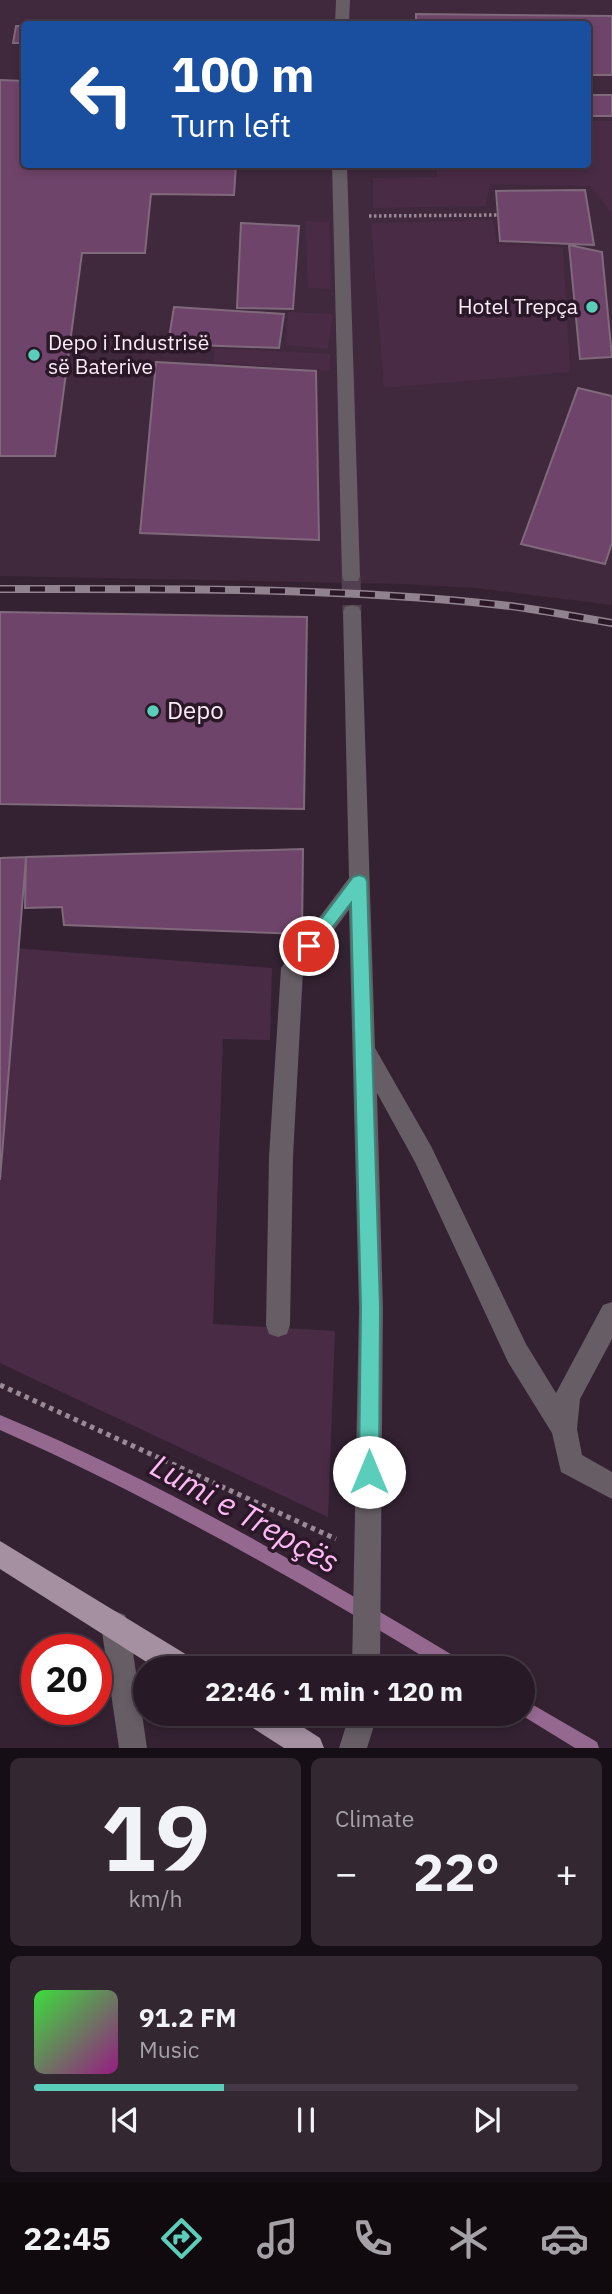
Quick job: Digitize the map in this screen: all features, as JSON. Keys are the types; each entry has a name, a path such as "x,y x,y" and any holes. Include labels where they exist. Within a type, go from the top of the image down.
{"main road":[{"path":"0,1554 163,1656"},
{"path":"275,1726 310,1748"}],"street":[{"path":"342,21 343,0"},
{"path":"339,168 351,576"},
{"path":"352,612 371,1308 366,1656"},
{"path":"278,1325 281,1157 292,968 359,881"},
{"path":"364,1048 423,1154 517,1353 564,1429"},
{"path":"612,1314 568,1396 564,1429 570,1463 612,1486"},
{"path":"115,1625 133,1748"},
{"path":"353,1748 360,1726"}],"path":[{"path":"341,216 498,215"},
{"path":"0,1385 368,1564"}],"shaded area":[{"path":"0,0 612,0 612,605 476,588 402,584 0,576"},
{"path":"591,121 612,121 612,214 591,186 490,184 486,206 373,208 373,178 437,177 437,168 591,168"},
{"path":"493,220 497,244 563,247 570,372 384,388 371,223"},
{"path":"305,221 329,222 331,289 308,288"},
{"path":"288,312 333,314 328,349 286,345"},
{"path":"215,348 330,354 330,371 213,362"},
{"path":"13,948 272,968 270,1040 223,1039 213,1324 335,1331 328,1517 0,1363 0,1155"}],"building":[{"path":"416,14 612,16 612,75 591,75 591,21 416,21"},
{"path":"16,26 21,26 21,43 13,43"},
{"name":"Depo i Industrisë së Baterive","path":"0,80 21,81 21,168 236,168 234,195 151,194 145,253 82,253 55,456 0,456"},
{"path":"591,95 612,95 612,116 591,116"},
{"path":"585,190 594,245 500,241 496,191"},
{"path":"241,223 299,226 293,309 237,308"},
{"name":"Hotel Trepça","path":"569,245 602,252 612,357 580,359"},
{"path":"174,307 284,314 279,348 168,344"},
{"path":"156,362 316,371 319,540 140,533"},
{"path":"578,388 612,396 612,543 605,564 521,544"},
{"name":"Depo","path":"0,612 307,617 304,809 0,804"},
{"path":"303,849 302,934 64,925 62,907 25,908 26,857"},
{"path":"26,857 0,1180 0,858"}],"waterway":[{"name":"Lumi e Trepçës","path":"0,1422 60,1448 176,1506 438,1656"},
{"name":"Lumi e Trepçës","path":"535,1714 591,1748"}],"tunnel":[{"path":"351,576 352,612"}],"railway":[{"path":"0,589 251,590 376,595 501,605 612,623"}],"place":[{"name":"Hotel Trepça","path":"592,307"},
{"name":"Depo i Industrisë së Baterive","path":"34,355"},
{"name":"Depo","path":"153,711"}],"route":[{"path":"309,946 359,881 371,1308 369,1472"}]}
